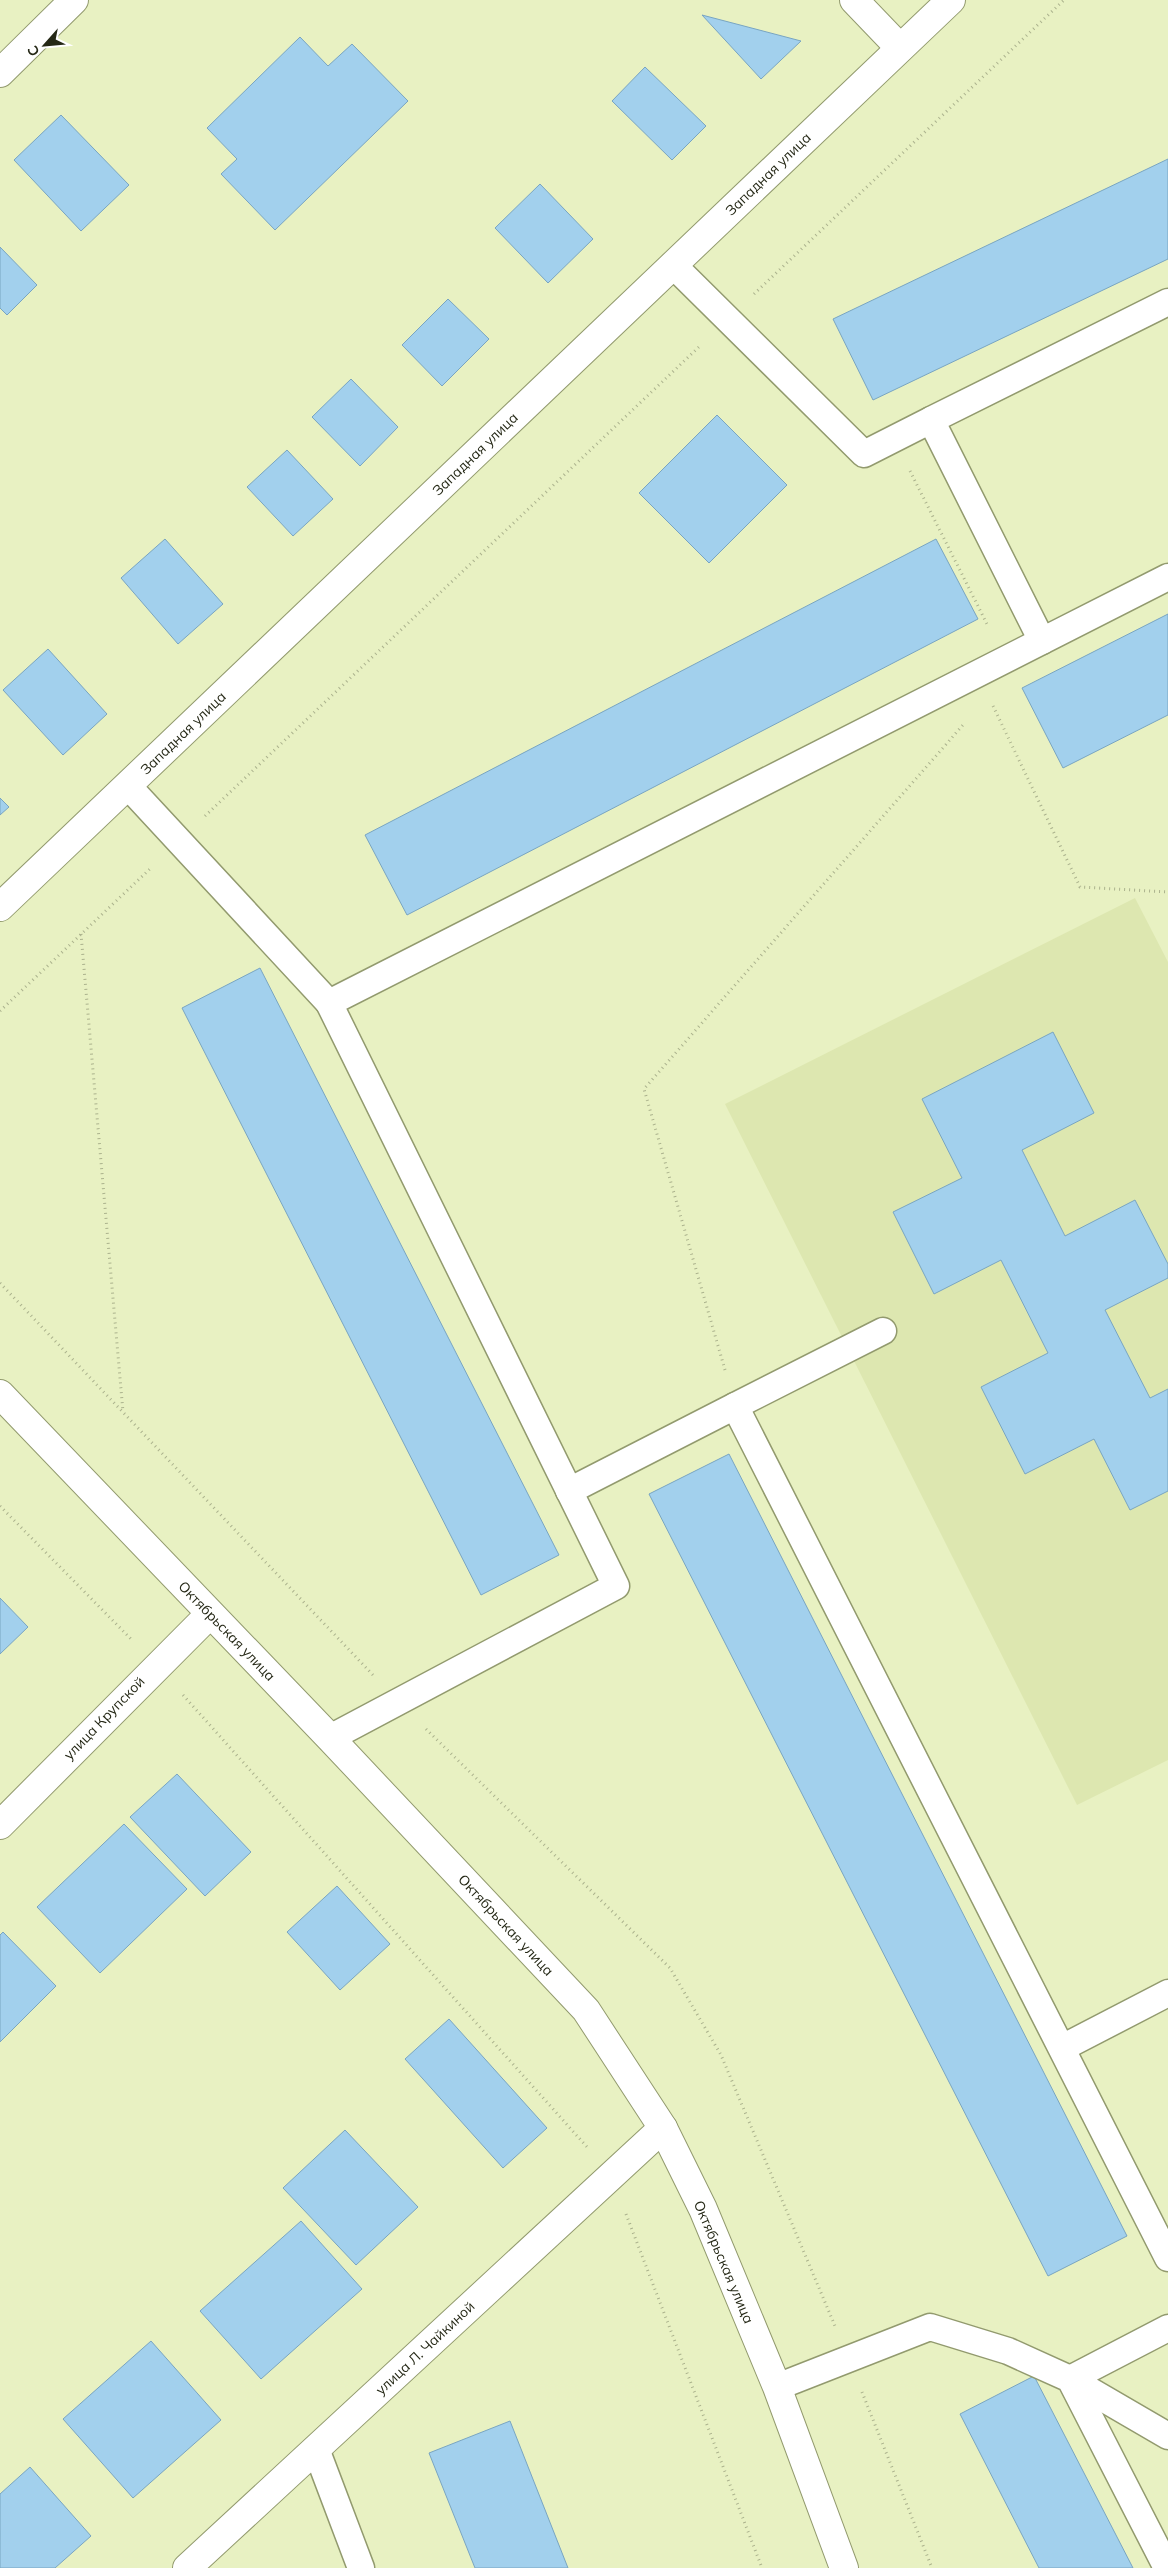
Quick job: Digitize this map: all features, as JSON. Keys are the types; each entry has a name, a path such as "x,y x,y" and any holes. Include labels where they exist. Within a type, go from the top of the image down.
{"main road":[{"path":"0,73 74,0"},
{"path":"854,0 900,48"},
{"name":"Западная улица","path":"0,907 951,0"},
{"name":"Октябрьская улица","path":"0,1394 330,1738 586,2010 663,2128 703,2209 777,2387 844,2568"},
{"name":"улица Крупской","path":"0,1825 156,1665 210,1614"},
{"name":"улица Л. Чайкиной","path":"186,2568 663,2128"}],"lane":[{"path":"674,264 864,454 1168,302"},
{"path":"930,420 1042,641"},
{"path":"329,1003 983,685 1005,660 1168,577"},
{"path":"128,786 329,1003 616,1586 330,1738"},
{"path":"569,1491 883,1330"},
{"path":"735,1406 1168,2258"},
{"path":"1062,2048 1168,1993"},
{"path":"777,2387 930,2327 1008,2350 1070,2380 1168,2436"},
{"path":"1070,2380 1168,2328"},
{"path":"1070,2380 1167,2568"},
{"path":"316,2449 361,2568"}],"path":[{"path":"0,1011 1064,0"},
{"path":"893,439 1005,660"},
{"path":"735,1406 644,1089 983,685 1080,887 1168,892"},
{"path":"81,934 123,1413"},
{"path":"0,1506 156,1665 612,2176 762,2568"}],"shaded area":[{"path":"1135,898 1168,962 1168,1760 1077,1805 725,1104"}],"building":[{"path":"702,15 801,41 761,79"},
{"path":"300,37 328,66 352,44 408,101 275,230 221,174 237,159 207,128"},
{"path":"645,67 706,126 672,160 612,101"},
{"path":"61,115 129,185 81,231 14,160"},
{"path":"1168,159 1168,259 873,400 833,319"},
{"path":"540,184 593,239 548,283 495,228"},
{"path":"0,247 37,285 7,315 0,308"},
{"path":"448,299 489,339 442,386 402,345"},
{"path":"351,379 398,427 360,466 312,417"},
{"path":"717,415 787,485 709,563 639,493"},
{"path":"287,450 333,499 293,536 247,487"},
{"path":"165,539 223,604 178,644 121,578"},
{"path":"936,539 978,619 407,915 365,835"},
{"path":"1168,614 1168,715 1063,768 1022,688"},
{"path":"48,649 107,714 63,755 3,690"},
{"path":"0,798 9,807 0,815"},
{"path":"260,968 559,1555 481,1595 182,1008"},
{"path":"1053,1032 1094,1113 1022,1150 1065,1236 1135,1200 1168,1264 1168,1278 1105,1310 1150,1398 1168,1389 1168,1491 1130,1510 1094,1439 1025,1474 981,1387 1048,1353 1001,1260 934,1294 893,1212 962,1178 922,1099"},
{"path":"729,1454 1127,2236 1048,2276 649,1494"},
{"path":"0,1598 28,1627 0,1654"},
{"path":"177,1774 251,1852 205,1896 130,1817"},
{"path":"124,1824 187,1889 100,1973 37,1907"},
{"path":"337,1886 390,1944 340,1990 287,1932"},
{"path":"3,1932 56,1986 0,2042 0,1935"},
{"path":"449,2019 547,2128 503,2168 405,2059"},
{"path":"345,2130 418,2207 356,2265 283,2188"},
{"path":"301,2221 362,2289 261,2379 200,2311"},
{"path":"151,2341 221,2420 133,2498 63,2419"},
{"path":"1034,2376 1133,2568 1039,2568 960,2414"},
{"path":"510,2421 568,2568 475,2568 429,2453"},
{"path":"30,2467 91,2536 55,2568 0,2568 0,2494"}]}
